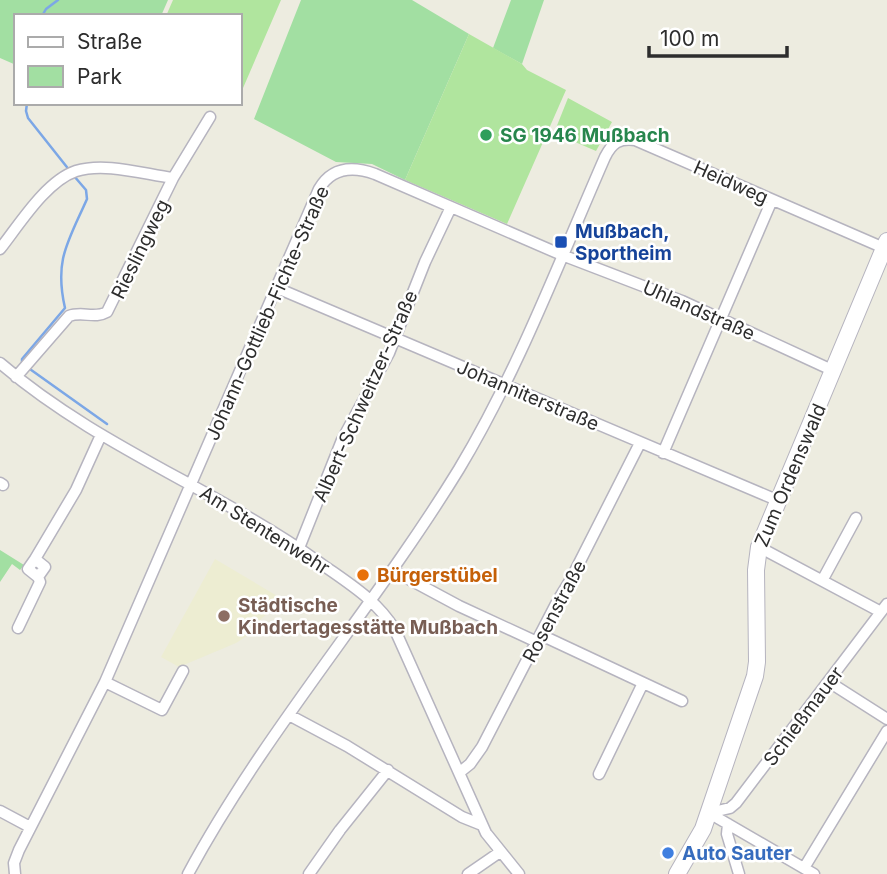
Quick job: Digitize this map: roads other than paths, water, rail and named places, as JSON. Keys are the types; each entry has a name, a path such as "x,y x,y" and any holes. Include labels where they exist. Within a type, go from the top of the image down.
{"street":[{"name":"Rieslingweg","path":"22,370 69,316 102,315 107,312 173,178 210,117"},
{"name":"Heidweg","path":"188,874 236,792 392,570 458,469 505,385 610,148 620,140 635,140 772,200 886,244"},
{"path":"0,249 49,189 71,173 98,168 173,178"},
{"name":"Johann-Gottlieb-Fichte-Straße","path":"15,874 15,858 105,682 324,180 344,169 363,169 562,255"},
{"path":"663,453 772,200"},
{"name":"Albert-Schweitzer-Straße","path":"299,548 342,440 396,337 425,262 451,207"},
{"name":"Zum Ordenswald","path":"677,874 698,840 709,813 757,668 756,570 759,547 886,244"},
{"name":"Uhlandstraße","path":"562,255 654,289 834,371"},
{"name":"Johanniterstraße","path":"277,288 779,501"},
{"name":"Am Stentenwehr","path":"0,363 22,370 101,435 254,519 371,600 386,615 395,630 482,825 519,874"},
{"path":"18,628 40,582 38,577 46,567 35,559 76,490 101,435"},
{"name":"Rosenstraße","path":"460,772 470,764 482,747 640,443"},
{"path":"823,579 856,518"},
{"path":"759,547 884,608"},
{"path":"392,570 459,606 682,701"},
{"name":"Schießmauer","path":"709,813 730,808 736,803 884,608"},
{"path":"105,682 162,710 183,671"},
{"path":"829,682 887,719"},
{"path":"599,774 643,683"},
{"path":"289,715 388,770 463,817 482,825"},
{"path":"709,813 809,871 887,731"},
{"path":"309,874 388,770"},
{"path":"0,811 30,827"},
{"path":"728,824 727,834 739,874"},
{"path":"468,874 500,852"}],"waterway":[{"path":"43,14 58,0"},
{"path":"27,105 28,118 70,171"},
{"path":"22,363 22,359 65,308 62,264 87,199 86,190 74,176"},
{"path":"27,367 107,424"}],"place":[{"name":"SG 1946 Mußbach","path":"486,135"},
{"name":"Mußbach, Sportheim","path":"561,242"},
{"name":"Bürgerstübel","path":"363,575"},
{"name":"Städtische Kindertagesstätte Mußbach","path":"224,616"},
{"name":"Auto Sauter","path":"668,853"}]}
